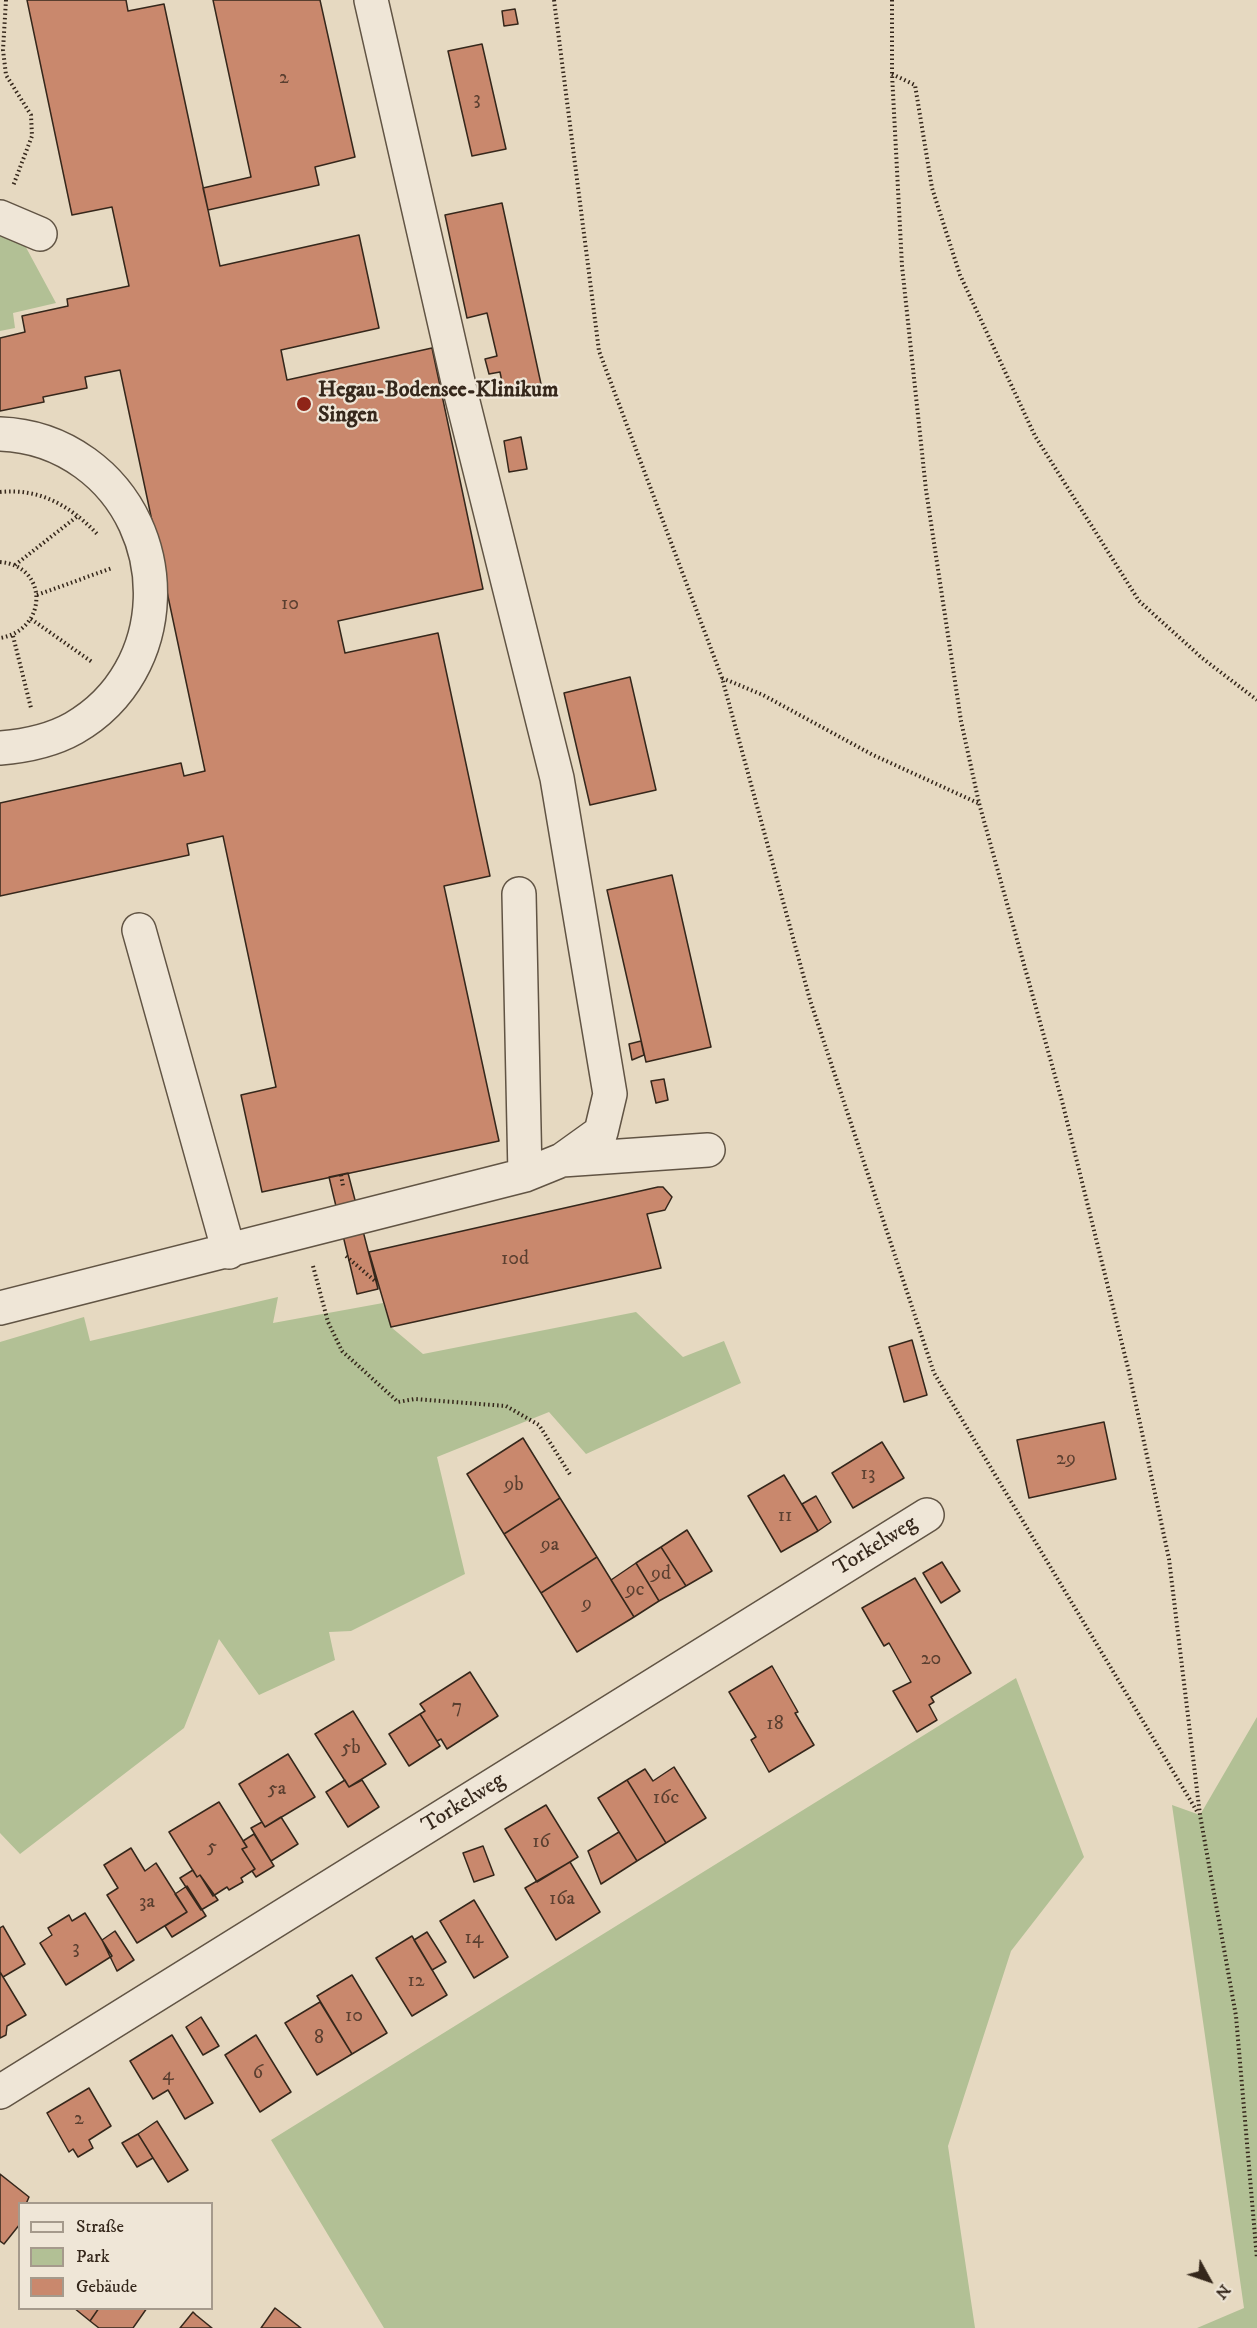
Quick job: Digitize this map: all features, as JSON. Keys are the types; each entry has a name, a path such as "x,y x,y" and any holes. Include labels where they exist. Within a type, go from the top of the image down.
{"street":[{"path":"0,1308 229,1252 525,1175 562,1160 601,1132 610,1094 557,778 459,386 371,0"},
{"path":"1,217 40,234"},
{"path":"0,434 21,435 66,450 105,477 133,515 149,560 151,609 139,656 112,697 74,728 29,746 0,748"},
{"path":"519,894 525,1175"},
{"path":"139,930 229,1252"},
{"path":"562,1160 708,1150"},
{"name":"Torkelweg","path":"0,2092 927,1515"}],"path":[{"path":"1,217 32,136 31,115 6,75 3,50 6,0"},
{"path":"554,0 599,351 722,678 810,1000 934,1373 1200,1815"},
{"path":"892,0 892,74 902,266 926,490 961,721 979,803 1062,1101 1129,1372 1169,1559 1200,1815 1236,2016 1257,2259"},
{"path":"892,74 915,85 932,188 960,275 1035,436 1139,601 1202,658 1257,700"},
{"path":"0,492 15,490 49,497 79,515 101,538"},
{"path":"15,565 79,515"},
{"path":"110,558 115,567 117,579"},
{"path":"0,562 15,565 26,572 37,595 32,619 24,630 13,636 0,638"},
{"path":"37,595 115,567"},
{"path":"32,619 99,667"},
{"path":"13,636 32,711"},
{"path":"722,678 763,695 873,754 979,803"},
{"path":"22,712 41,708"},
{"path":"305,1232 328,1322 342,1350 368,1377 398,1402 415,1399 506,1406 539,1425 571,1476"},
{"path":"341,1252 376,1282"}],"green space":[{"path":"0,229 22,240 56,303 13,313 15,328 0,331"},
{"path":"278,1297 273,1323 383,1303 391,1327 423,1354 636,1312 683,1357 724,1341 741,1383 586,1454 549,1412 437,1457 465,1574 351,1631 329,1632 335,1660 259,1695 219,1639 184,1728 20,1854 0,1833 0,1342 84,1317 90,1341"},
{"path":"1016,1678 1084,1857 1011,1951 948,2146 975,2328 384,2328 271,2140"},
{"path":"1257,1717 1257,2328 1197,2328 1244,2308 1172,1805 1200,1815"}],"building":[{"name":"Hegau-Bodensee-Klinikum Singen","path":"27,0 126,0 128,11 164,4 220,266 359,235 379,328 281,350 287,380 432,348 483,589 338,621 345,653 438,633 490,876 444,886 499,1141 262,1192 241,1095 276,1087 223,836 187,844 189,855 0,896 0,803 181,763 184,776 205,771 120,370 85,377 87,388 43,397 44,402 0,411 0,338 25,332 22,316 68,306 67,299 129,286 112,207 72,215"},
{"path":"213,0 320,0 355,157 315,167 319,185 208,210 203,188 251,177"},
{"path":"515,9 518,24 504,26 502,11"},
{"path":"482,44 506,149 472,156 448,51"},
{"path":"502,203 541,384 504,392 500,372 489,374 485,359 497,356 487,313 467,318 445,215"},
{"path":"521,437 527,469 509,472 504,441"},
{"path":"630,677 656,790 590,805 564,693"},
{"path":"672,875 711,1047 646,1062 607,890"},
{"path":"641,1041 644,1055 632,1060 629,1044"},
{"path":"664,1079 668,1100 656,1103 651,1081"},
{"path":"348,1173 378,1289 357,1294 329,1177"},
{"path":"663,1187 672,1197 665,1210 647,1214 661,1268 391,1327 369,1252"},
{"path":"912,1340 927,1395 904,1402 889,1347"},
{"path":"1104,1422 1116,1479 1029,1498 1017,1440"},
{"path":"523,1438 560,1498 504,1534 467,1474"},
{"path":"882,1442 904,1478 853,1508 832,1473"},
{"path":"784,1475 818,1531 781,1552 748,1496"},
{"path":"816,1496 831,1522 818,1531 802,1504"},
{"path":"560,1498 597,1557 541,1593 504,1534"},
{"path":"687,1530 712,1571 686,1586 661,1547"},
{"path":"661,1547 686,1586 659,1601 636,1563"},
{"path":"597,1557 634,1617 577,1652 541,1593"},
{"path":"942,1562 960,1591 941,1603 923,1573"},
{"path":"636,1563 659,1601 634,1617 611,1580"},
{"path":"915,1578 971,1673 931,1697 934,1702 929,1705 937,1720 917,1732 893,1691 911,1682 889,1643 884,1646 862,1608"},
{"path":"772,1666 814,1745 769,1772 751,1740 756,1737 729,1692"},
{"path":"470,1672 498,1716 447,1749 441,1739 437,1741 420,1714 425,1711 420,1704"},
{"path":"353,1711 386,1764 349,1787 315,1734"},
{"path":"420,1714 440,1746 409,1766 389,1734"},
{"path":"288,1754 315,1797 265,1827 239,1784"},
{"path":"674,1767 706,1818 666,1843 627,1780 645,1769 653,1781"},
{"path":"345,1780 349,1787 362,1780 379,1807 348,1827 326,1792"},
{"path":"627,1780 666,1843 637,1861 598,1798"},
{"path":"219,1802 247,1847 242,1849 255,1869 241,1878 243,1882 229,1890 227,1887 213,1896 200,1875 197,1877 169,1832"},
{"path":"546,1805 578,1857 537,1882 505,1829"},
{"path":"281,1817 298,1844 271,1861 251,1828 262,1822 265,1827"},
{"path":"619,1832 637,1861 601,1884 588,1851"},
{"path":"254,1834 274,1866 256,1877 252,1871 255,1869 242,1849 247,1847 243,1841"},
{"path":"483,1846 494,1875 474,1882 463,1853"},
{"path":"131,1848 145,1871 156,1863 187,1912 137,1943 107,1895 118,1888 104,1865"},
{"path":"570,1862 600,1912 556,1940 525,1888"},
{"path":"193,1870 197,1877 200,1875 218,1900 201,1910 180,1878"},
{"path":"187,1886 206,1916 172,1937 165,1926 187,1912 175,1894"},
{"path":"474,1900 508,1957 474,1978 440,1921"},
{"path":"85,1913 112,1956 66,1985 40,1943 52,1935 48,1928 69,1915 72,1921"},
{"path":"3,1926 25,1964 3,1977 0,1972 0,1928"},
{"path":"115,1931 134,1960 117,1971 102,1940"},
{"path":"427,1932 446,1962 432,1970 414,1940"},
{"path":"412,1936 447,1995 412,2016 376,1958"},
{"path":"0,1972 26,2015 7,2026 6,2035 0,2038"},
{"path":"352,1975 387,2033 352,2054 317,1996"},
{"path":"320,2002 352,2054 317,2075 285,2023"},
{"path":"201,2017 219,2046 203,2055 186,2027"},
{"path":"172,2035 213,2103 185,2119 168,2090 153,2099 130,2061"},
{"path":"256,2035 291,2092 260,2112 225,2055"},
{"path":"89,2088 111,2126 89,2140 93,2148 78,2157 73,2149 69,2152 47,2113"},
{"path":"157,2121 188,2170 168,2182 138,2134"},
{"path":"138,2134 153,2158 137,2167 122,2143"},
{"path":"0,2174 29,2197 27,2202 18,2202 18,2226 4,2244 0,2241"},
{"path":"275,2308 301,2328 261,2328"},
{"path":"76,2310 98,2310 90,2321"},
{"path":"98,2310 146,2310 133,2328 99,2328 90,2321"},
{"path":"193,2312 196,2315 212,2328 180,2328"}],"place":[{"name":"Hegau-Bodensee-Klinikum Singen","path":"304,404"}]}
